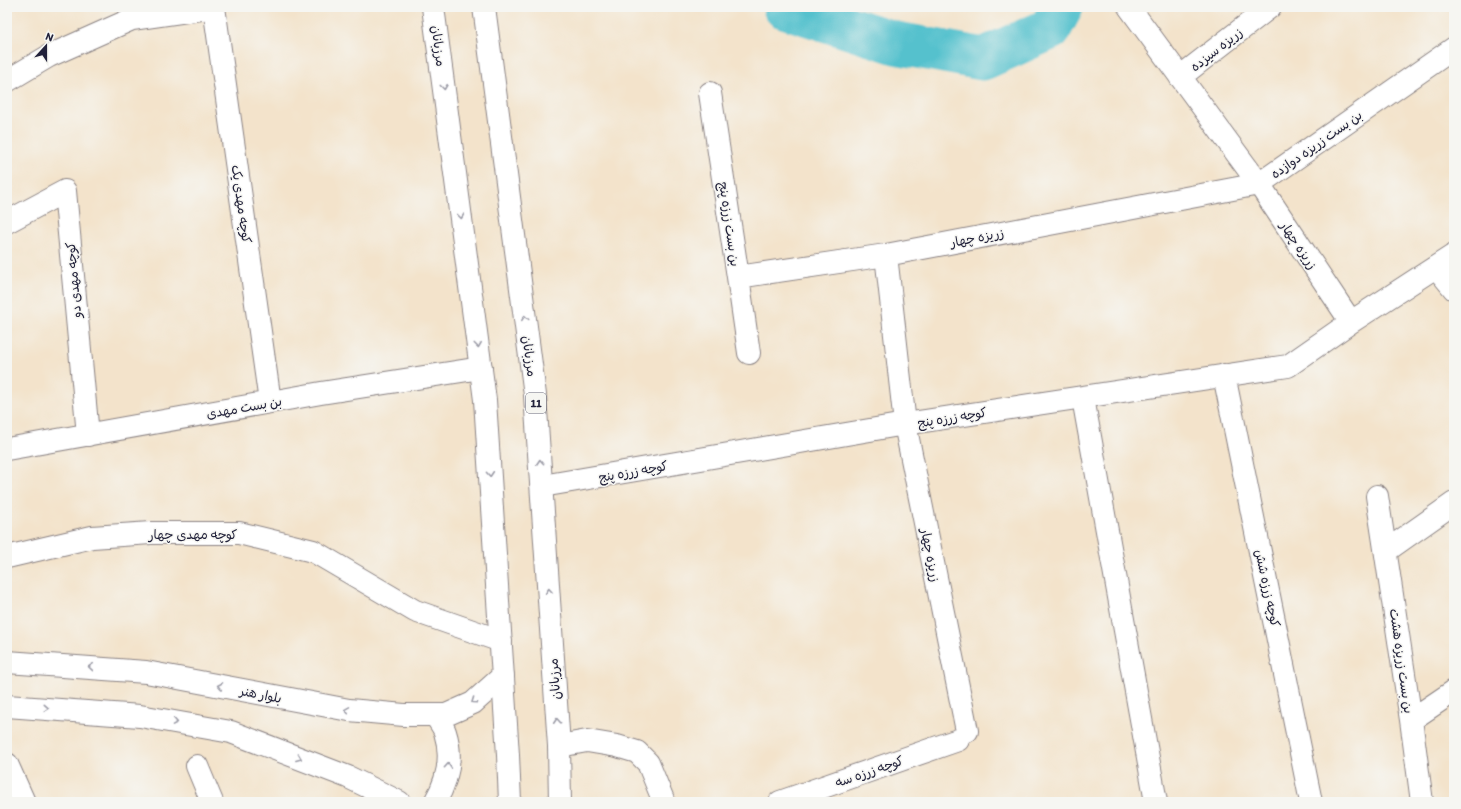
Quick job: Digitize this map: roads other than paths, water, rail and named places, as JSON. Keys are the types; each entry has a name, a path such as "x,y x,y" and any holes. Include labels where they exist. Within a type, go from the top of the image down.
{"street":[{"path":"7,81 49,56 132,19 214,7"},
{"name":"کوچه مهدی یک","path":"214,7 270,402"},
{"name":"مرزبانان","path":"434,7 485,400 510,802"},
{"name":"مرزبانان","path":"484,7 535,395 558,746 560,802"},
{"name":"بن بست زریزه دوازده","path":"1129,7 1259,184 1454,48"},
{"name":"زریزه سیزده","path":"1180,77 1270,7"},
{"name":"بن بست زرزه پنج","path":"710,93 738,277 886,255"},
{"name":"زریزه چهار","path":"962,736 905,424 886,255 1259,184 1351,322"},
{"name":"کوچه مهدی دو","path":"7,222 65,191 88,435"},
{"path":"1351,322 1445,261 1454,289"},
{"path":"738,277 749,353"},
{"name":"کوچه زرزه پنج","path":"542,486 905,424 1083,398 1224,374 1288,366 1351,322"},
{"name":"بن بست مهدی","path":"7,449 321,392 481,368"},
{"name":"کوچه زرزه شش","path":"1224,374 1311,802"},
{"path":"1083,398 1156,802"},
{"name":"بن بست زریزه هشت","path":"1377,496 1411,720 1454,692"},
{"path":"1386,551 1454,503"},
{"name":"کوچه مهدی چهار","path":"7,557 92,537 151,533 238,533 313,551 415,611 501,641"},
{"name":"بلوار هنر","path":"7,662 146,672 349,710 404,715 446,715 473,703 503,676"},
{"path":"7,706 140,716 231,732 348,777 399,802"},
{"path":"435,715 445,731 448,770 443,788 435,802"},
{"path":"1411,720 1422,802"},
{"name":"کوچه زرزه سه","path":"780,802 962,736"},
{"path":"558,746 587,741 617,746 637,752 648,762 664,802"},
{"path":"7,764 24,802"},
{"path":"197,766 212,802"}],"waterway":[{"path":"784,7 896,43 983,59 1050,29 1062,7"}]}
